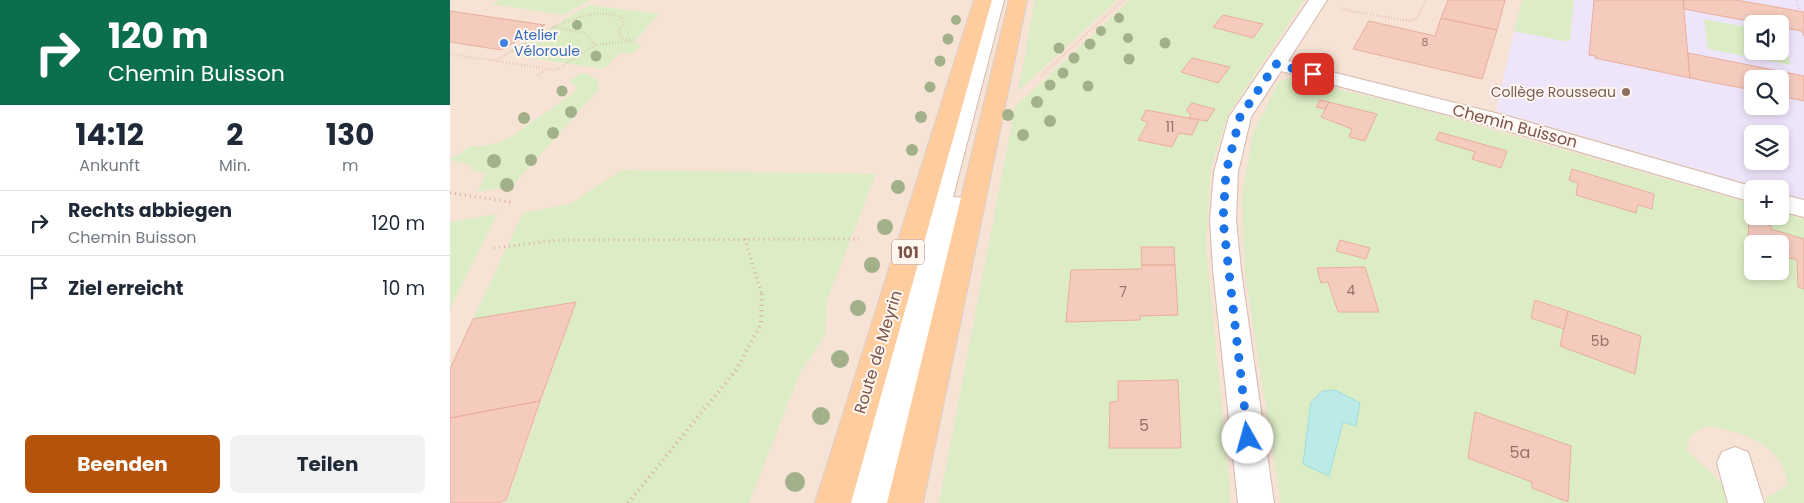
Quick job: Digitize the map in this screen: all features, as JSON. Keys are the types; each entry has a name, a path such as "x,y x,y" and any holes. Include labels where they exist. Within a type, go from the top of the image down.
{"main road":[{"name":"Route de Meyrin","path":"833,503 984,0"},
{"path":"904,503 1018,0"}],"street":[{"path":"855,503 995,0"},
{"path":"882,503 1008,0"},
{"path":"1256,503 1227,270 1223,220 1226,172 1240,117 1317,2"},
{"name":"Chemin Buisson","path":"1276,64 1499,120 1744,192"},
{"path":"1789,204 1804,208"},
{"path":"1735,463 1746,503"}],"path":[{"path":"1041,76 1123,0"},
{"path":"1317,2 1409,21 1416,19 1426,0"},
{"path":"1796,0 1800,11"},
{"path":"450,54 556,70 595,45 636,40 622,38 618,32 624,23 623,18 615,14 596,15 551,27 496,60"},
{"path":"551,27 584,33 595,45"},
{"path":"538,75 548,68"},
{"path":"450,193 511,202"},
{"path":"628,503 736,370 761,324 762,293 745,239"},
{"path":"494,248 558,240 859,239"}],"shaded area":[{"path":"450,0 1804,0 1804,503 450,503"},
{"name":"Collège Rousseau","path":"1574,0 1804,0 1804,200 1789,196 1789,180 1744,180 1744,183 1496,111 1514,31 1564,41 1570,40"}],"green space":[{"path":"500,0 589,0 564,15 492,4"},
{"path":"1035,0 1117,0 1018,91"},
{"path":"1130,0 1304,0 1229,113 1211,167 1206,246 1231,503 939,503 1015,107"},
{"path":"1522,0 1574,0 1570,40 1564,41 1514,31"},
{"path":"589,5 659,14 634,42 642,45 634,53 620,53 604,69 517,56 521,53 511,52"},
{"path":"1704,19 1744,26 1744,56 1708,49"},
{"path":"1789,58 1791,65 1765,60 1789,60"},
{"path":"582,72 598,80 599,89 512,186 477,192 487,172 475,172 470,169 472,165 450,160 471,146 485,146 501,142 512,136 575,92 576,86 569,81"},
{"path":"1289,78 1414,107 1744,202 1744,225 1789,225 1789,215 1804,219 1804,503 1766,503 1765,499 1789,484 1778,459 1771,451 1755,440 1707,426 1691,435 1686,450 1728,489 1731,503 1281,503 1245,273 1242,196 1253,133 1279,81"},
{"path":"622,170 876,174 827,300 825,335 800,373 749,503 506,503 576,302 473,319 523,213 570,204"},
{"path":"497,214 450,308 450,222"}],"water":[{"path":"1335,390 1360,403 1356,426 1343,422 1329,476 1303,464 1311,402 1322,391"}],"building":[{"path":"1448,0 1505,0 1497,30 1441,18"},
{"path":"1594,0 1683,0 1690,78 1595,58 1595,56 1589,55"},
{"path":"1683,0 1736,0 1804,12 1804,36 1802,31 1789,29 1789,15 1744,15 1744,20 1684,9"},
{"path":"450,11 545,25 501,50 450,42"},
{"path":"1223,15 1263,24 1253,38 1213,27"},
{"path":"1441,18 1497,30 1482,79 1353,49 1369,21 1435,36"},
{"path":"1688,53 1774,70 1744,70 1744,88 1690,78"},
{"path":"1192,58 1230,67 1218,83 1181,72"},
{"path":"1789,73 1804,76 1804,101 1789,98"},
{"path":"1320,100 1329,102 1325,109 1316,107"},
{"path":"1329,102 1377,114 1365,141 1349,137 1352,129 1321,117"},
{"path":"1192,103 1215,109 1207,121 1189,118 1191,115 1186,110"},
{"path":"1146,110 1199,120 1192,135 1179,133 1172,147 1138,140 1148,122 1141,120"},
{"path":"1439,132 1507,151 1501,168 1472,159 1475,152 1436,140"},
{"path":"1572,169 1654,194 1652,209 1638,205 1636,213 1576,195 1578,183 1569,180"},
{"path":"1749,225 1768,225 1771,226 1771,229 1804,239 1804,289 1798,287 1797,260 1789,258 1789,235 1748,235"},
{"path":"1340,240 1370,248 1366,259 1336,251"},
{"path":"1141,247 1174,247 1175,265 1142,265"},
{"path":"1142,265 1175,265 1178,315 1140,316 1140,320 1066,322 1071,270 1142,269"},
{"path":"1365,267 1379,312 1338,312 1328,282 1321,283 1317,268"},
{"path":"1535,300 1568,311 1564,329 1531,318"},
{"path":"576,302 540,401 450,418 450,369 473,319"},
{"path":"1568,311 1641,336 1635,374 1560,346"},
{"path":"1178,380 1181,448 1109,448 1110,402 1118,401 1118,381"},
{"path":"540,401 506,500 498,503 450,503 450,418"},
{"path":"1475,412 1571,446 1568,502 1532,488 1532,482 1468,458"}],"place":[{"name":"Atelier Véloroule","path":"504,43"},
{"name":"Collège Rousseau","path":"1626,92"}],"route":[{"path":"1248,438 1227,270 1223,220 1226,172 1240,117 1276,64 1313,74"}]}
